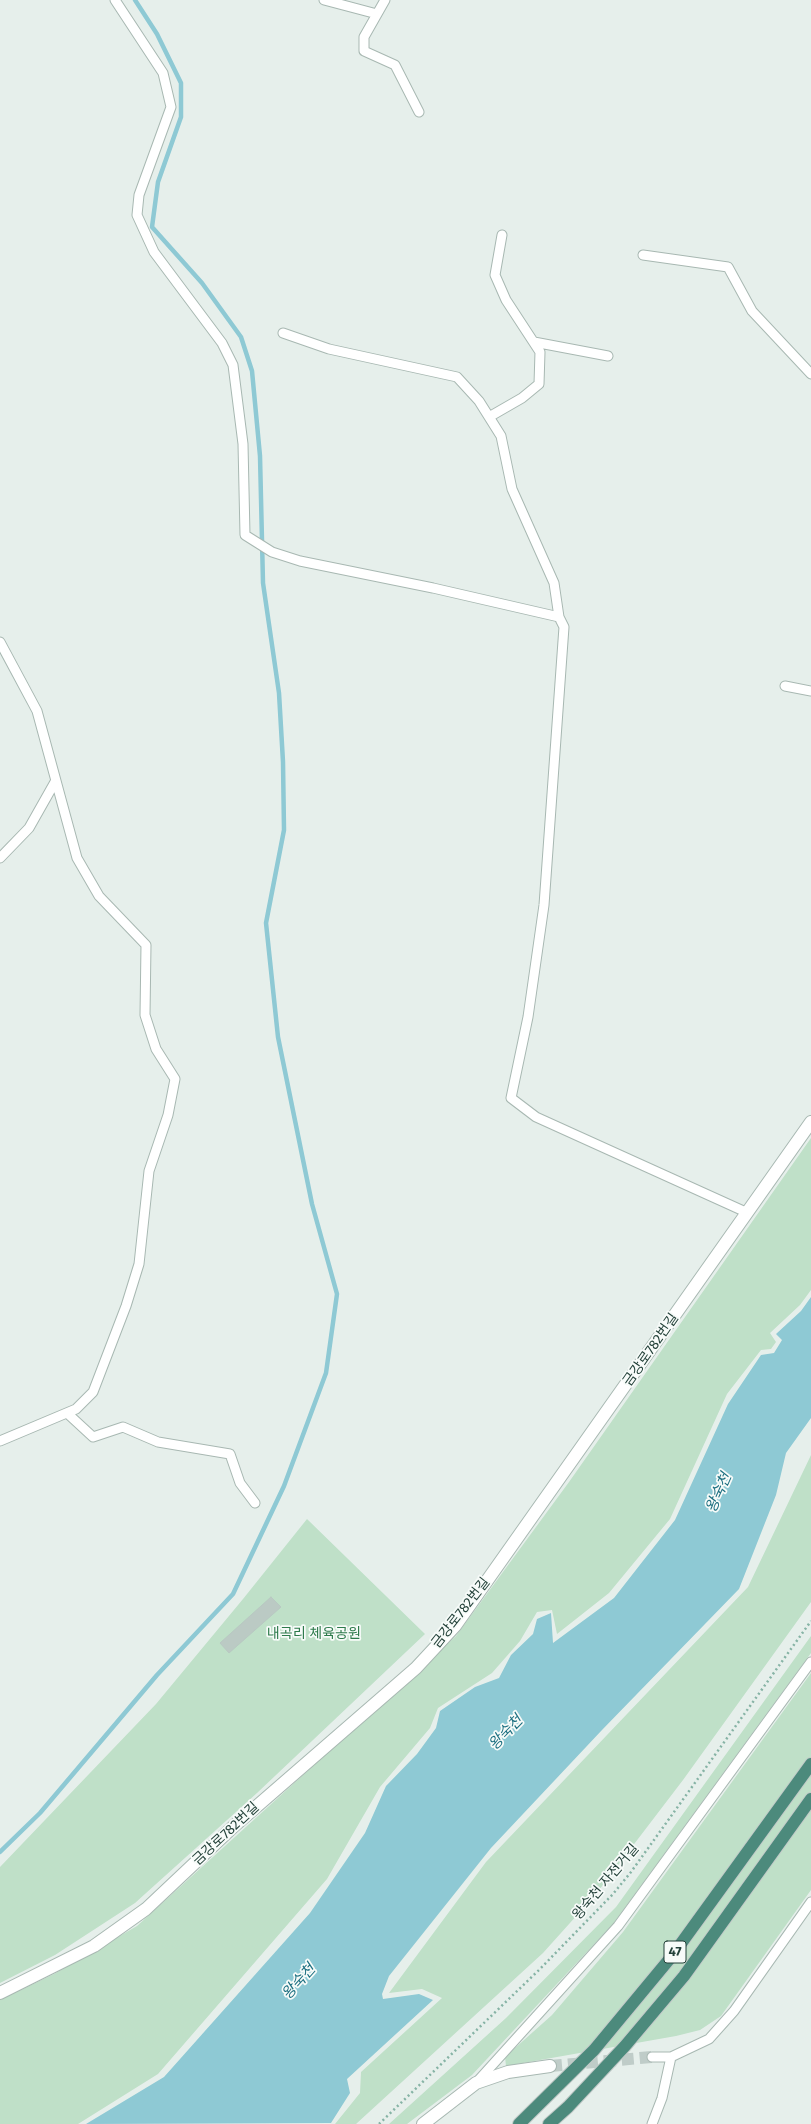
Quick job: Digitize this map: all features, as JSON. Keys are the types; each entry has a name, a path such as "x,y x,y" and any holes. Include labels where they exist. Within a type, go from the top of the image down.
{"highway":[{"name":"47","path":"519,2124 594,2050 672,1956 811,1764"},
{"name":"47","path":"548,2124 568,2107 625,2046 684,1976 811,1799"}],"street":[{"name":"금강로782번길","path":"0,1993 94,1946 146,1909 234,1826 416,1668 455,1626 811,1122"},
{"path":"423,2124 476,2083 508,2072 550,2066"}],"lane":[{"path":"115,0 163,73 171,107 139,195 137,215 154,252 222,343 233,365 243,444 245,536 272,552 300,561 432,588 559,617"},
{"path":"324,0 377,14"},
{"path":"385,0 364,37 364,51 395,65 419,112"},
{"path":"489,417 522,398 539,384 540,352 506,300 495,275 502,235"},
{"path":"643,255 728,267 752,311 811,374"},
{"path":"283,333 329,349 457,377 479,401 501,436 512,489 554,583 559,617 564,627 544,905 528,1017 511,1098 536,1117 748,1213"},
{"path":"534,342 608,356"},
{"path":"0,642 37,711 55,782 77,858 99,896 146,945 145,1015 156,1049 175,1079 168,1115 149,1171 139,1264 126,1306 93,1392 76,1409 0,1441"},
{"path":"785,686 811,691"},
{"path":"0,858 29,828 55,782"},
{"path":"67,1413 93,1437 123,1427 158,1442 230,1454 240,1483 255,1503"},
{"path":"476,2083 618,1926 811,1662"},
{"path":"652,2057 672,2057 709,2038 734,2011 811,1902"},
{"path":"652,2124 662,2098 672,2057"}],"path":[{"name":"왕숙천 자전거길","path":"379,2124 540,1969 613,1894 635,1866 811,1622"}],"green space":[{"path":"811,1138 811,1290 800,1305 770,1333 776,1342 771,1349 761,1350 727,1394 670,1519 609,1593 557,1634 552,1610 537,1612 520,1641 492,1673 438,1708 430,1728 380,1787 327,1879 158,2074 78,2124 0,2124 0,2000 54,1974 137,1926 456,1636 569,1482"},
{"path":"811,1455 811,1602 683,1780 596,1894 543,1953 356,2124 335,2124 360,2093 361,2072 442,1998 422,1989 389,1993 486,1862 748,1587"},
{"name":"내곡리 체육공원","path":"307,1519 425,1634 257,1793 135,1903 55,1955 0,1983 0,1867 156,1704"},
{"path":"811,1636 811,1653 613,1924 472,2075 407,2124 389,2124 506,2018 616,1907"},
{"path":"811,1673 811,1890 721,2016 700,2030 676,2036 506,2066 505,2057 552,2015 623,1932"}],"water":[{"name":"왕숙천","path":"811,1297 811,1418 786,1453 776,1495 739,1589 602,1730 491,1848 389,1976 382,1994 383,1999 419,1994 433,2000 347,2079 350,2093 331,2123 86,2124 164,2077 310,1913 365,1833 386,1786 417,1754 436,1728 440,1711 475,1687 499,1678 511,1655 533,1634 537,1619 551,1613 553,1643 614,1598 675,1520 728,1404 761,1355 774,1353 782,1340 776,1334 801,1311"}],"building":[{"path":"271,1597 281,1607 229,1653 220,1643"}],"waterway":[{"path":"0,1852 40,1813 157,1675 233,1594 284,1486 326,1373 337,1294 312,1204 278,1037 266,923 284,830 283,762 279,693 263,583 260,456 252,371 241,337 202,283 152,227 158,182 181,117 181,83 157,34 135,0"}],"tunnel":[{"path":"550,2066 652,2057"}]}
